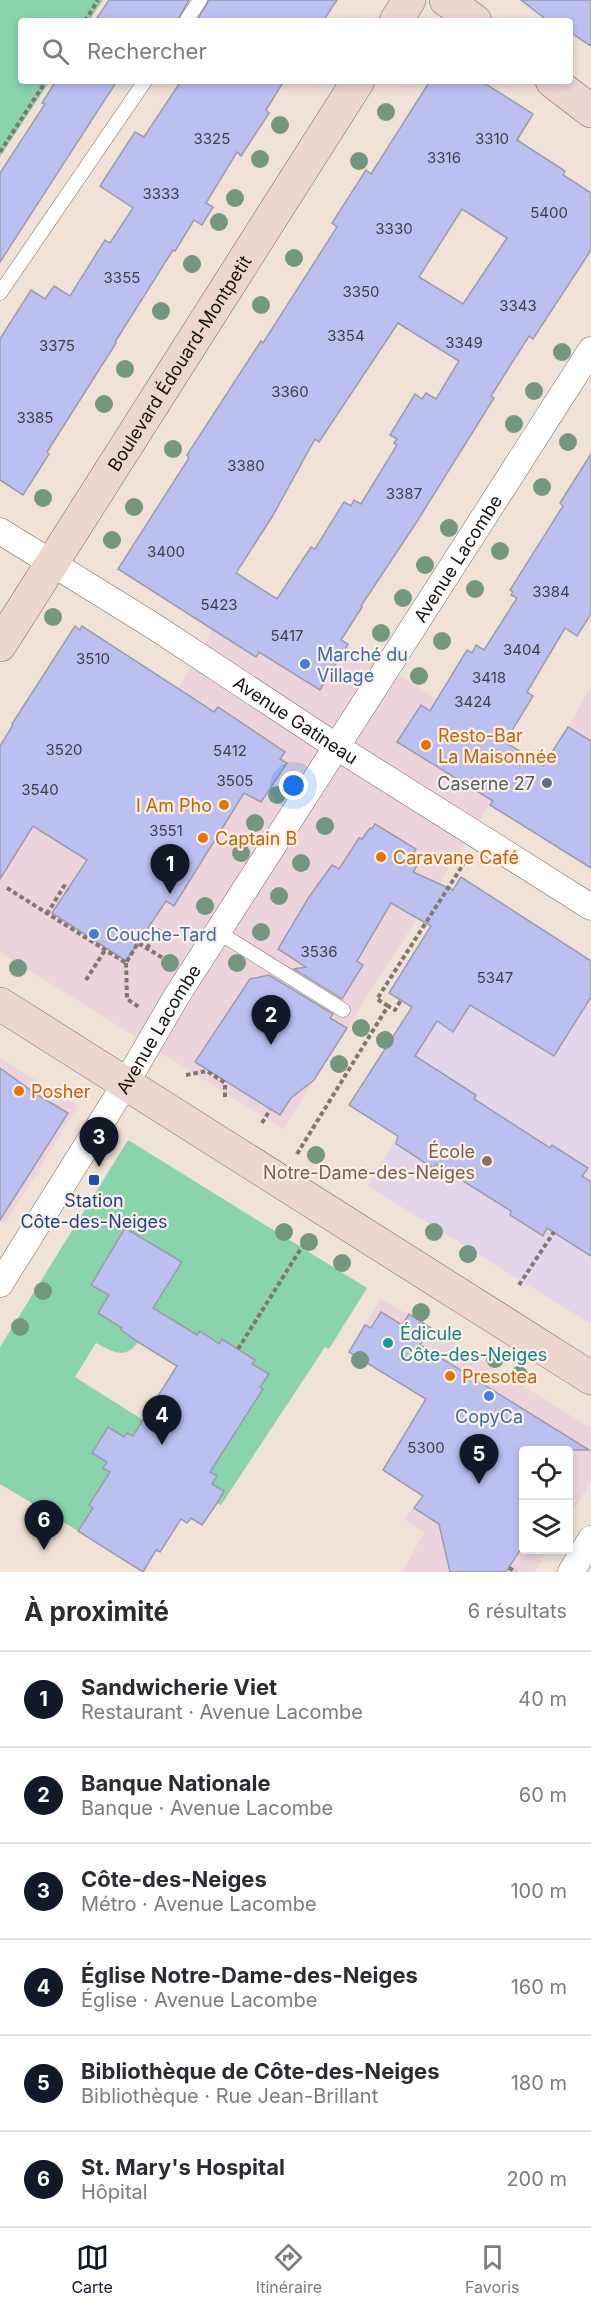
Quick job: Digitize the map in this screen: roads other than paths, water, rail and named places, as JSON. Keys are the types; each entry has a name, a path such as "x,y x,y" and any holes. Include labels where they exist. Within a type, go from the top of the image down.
{"street":[{"path":"398,18 409,0"},
{"path":"446,0 471,18"},
{"name":"Boulevard Édouard-Montpetit","path":"0,645 356,84"},
{"path":"556,84 591,111"},
{"name":"Avenue Lacombe","path":"0,1284 126,1083 143,1050 591,350"},
{"name":"Avenue Gatineau","path":"0,531 155,627 338,747 591,907"},
{"path":"0,1004 591,1378"},
{"path":"571,1572 591,1539"}],"lane":[{"path":"188,18 200,0"},
{"path":"0,293 143,84"},
{"path":"218,932 343,1010"}],"place":[{"name":"Marché du Village","path":"305,664"},
{"name":"Resto-Bar La Maisonnée","path":"426,745"},
{"name":"Caserne 27","path":"547,783"},
{"name":"I Am Pho","path":"224,805"},
{"name":"Captain B","path":"203,838"},
{"name":"Caravane Café","path":"381,857"},
{"name":"Sandwicherie Viet","path":"170,894"},
{"name":"Couche-Tard","path":"94,934"},
{"name":"Banque Nationale","path":"271,1045"},
{"name":"Posher","path":"19,1091"},
{"name":"École Notre-Dame-des-Neiges","path":"487,1161"},
{"name":"Côte-des-Neiges","path":"99,1167"},
{"name":"Station Côte-des-Neiges","path":"94,1180"},
{"name":"Édicule Côte-des-Neiges","path":"388,1343"},
{"name":"Presotea","path":"450,1376"},
{"name":"CopyCa","path":"489,1396"},
{"name":"Église Notre-Dame-des-Neiges","path":"162,1445"},
{"name":"Bibliothèque de Côte-des-Neiges","path":"479,1484"},
{"name":"St. Mary's Hospital","path":"44,1550"}]}
